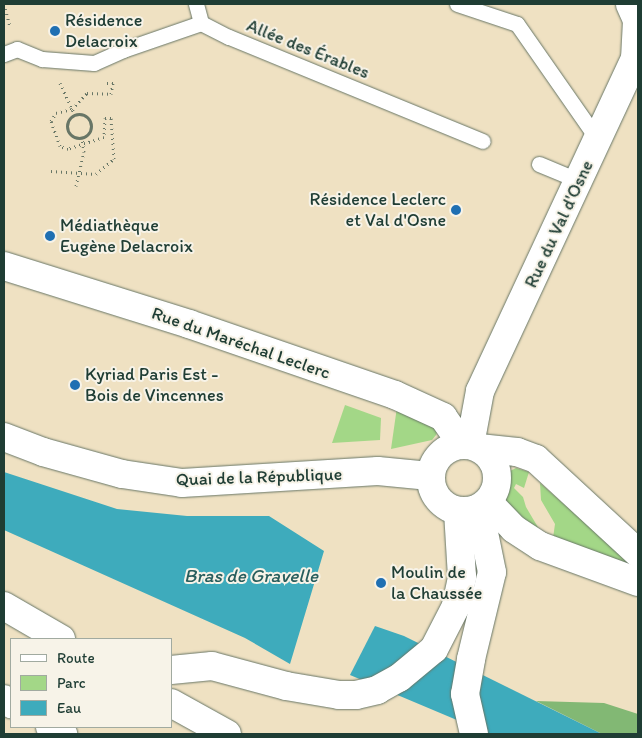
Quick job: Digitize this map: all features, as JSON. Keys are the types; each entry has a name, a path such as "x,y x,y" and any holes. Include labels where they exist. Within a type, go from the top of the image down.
{"main road":[{"name":"Rue du Val d'Osne","path":"470,446 480,391 580,181 634,59 637,20 630,4"},
{"name":"Rue du Maréchal Leclerc","path":"4,266 189,324 411,401 443,416 470,446"},
{"name":"Quai de la République","path":"4,436 43,452 122,474 182,483 378,471 430,476"},
{"path":"172,670 212,666 286,686 338,695 356,695 377,690 399,678 434,649 456,606 475,507 497,483 497,472 488,454 470,446"},
{"path":"638,553 536,459 517,452 470,446 444,451 432,466 430,476 435,495 440,502 475,507 540,546 638,582"},
{"path":"474,734 465,694 471,659 492,572 475,507"},
{"path":"4,606 59,638"},
{"path":"172,704 227,734"},
{"path":"52,728 63,734"}],"lane":[{"path":"10,52 60,62 94,63 123,50 201,23 196,4"},
{"path":"457,4 518,24 598,140"},
{"name":"Allée des Érables","path":"201,23 229,37 482,141"},
{"path":"539,164 580,181"}],"path":[{"path":"60,62 60,82 75,115"},
{"path":"60,82 68,82"},
{"path":"50,171 96,174 114,159 111,118 105,118 104,137 68,149 59,145 51,121 56,113 72,110 87,93 111,94 113,84 104,83"},
{"path":"82,114 90,122 88,134 82,138 74,136 68,131 69,120 75,115 82,114"},
{"path":"76,186 81,173 84,144 82,138"}],"green space":[{"path":"345,405 381,418 380,440 332,443"},
{"path":"397,407 438,430 432,440 391,449"},
{"path":"516,468 529,472 524,488 516,484 514,488 523,497 526,507 539,529 514,514 505,500 504,481 508,472"},
{"path":"540,483 626,559 628,566 553,538 555,524 541,500"},
{"path":"536,701 604,703 638,714 638,734 602,734"}],"water":[{"name":"Bras de Gravelle","path":"4,472 117,509 187,516 269,516 324,551 290,664 245,638 4,530"},
{"path":"375,626 404,636 602,734 490,734 350,675"}],"place":[{"name":"Résidence Delacroix","path":"55,31"},
{"name":"Résidence Leclerc et Val d'Osne","path":"456,210"},
{"name":"Médiathèque Eugène Delacroix","path":"50,236"},
{"name":"Kyriad Paris Est - Bois de Vincennes","path":"75,385"},
{"name":"Moulin de la Chaussée","path":"381,583"}]}
